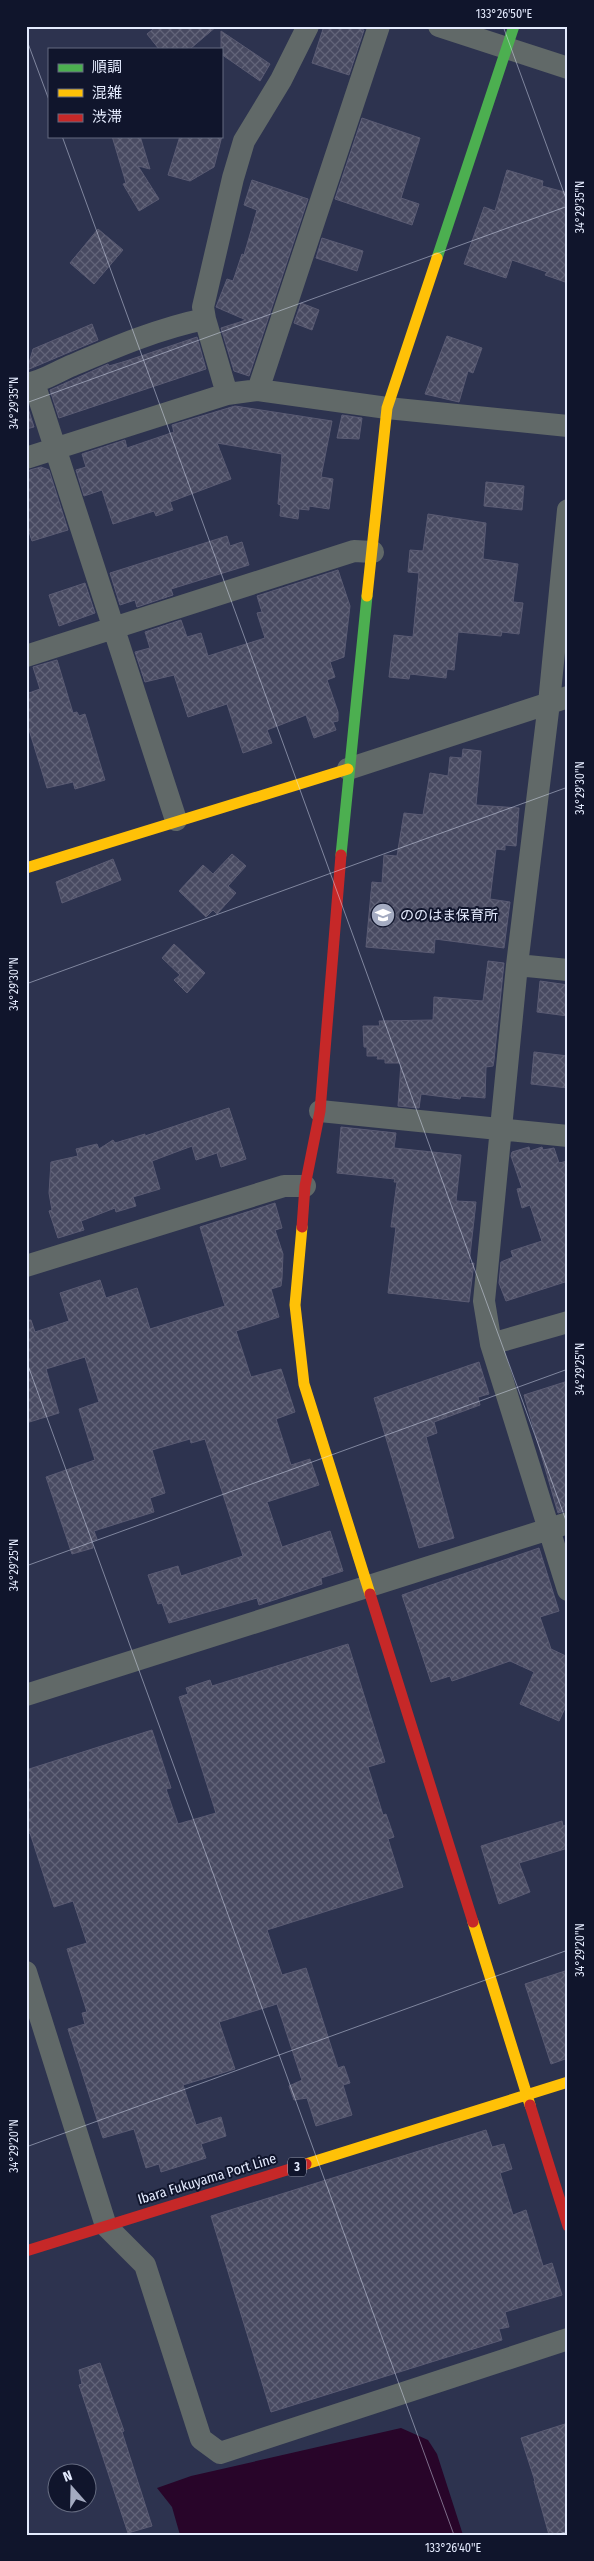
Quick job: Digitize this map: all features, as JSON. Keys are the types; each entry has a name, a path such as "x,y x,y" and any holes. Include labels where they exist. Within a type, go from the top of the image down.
{"street":[{"path":"228,394 203,307 233,178 244,141 282,80 308,26"},
{"path":"258,390 379,26"},
{"path":"439,26 568,68"},
{"path":"514,26 387,408 373,552 348,769 320,1111 306,1186 295,1306 304,1384 568,2226"},
{"path":"176,820 57,448 30,384 49,374 100,354 186,323 205,319"},
{"path":"26,458 228,394 258,390 387,408 568,426"},
{"path":"568,510 558,700 517,965 484,1301 491,1344 558,1526 568,1590"},
{"path":"26,656 354,551 373,552"},
{"path":"26,868 176,820 348,769 558,700"},
{"path":"517,965 568,970"},
{"path":"320,1111 568,1136"},
{"path":"26,1266 284,1186 306,1186"},
{"path":"491,1344 568,1322"},
{"path":"26,1695 367,1585 558,1526"},
{"path":"26,1972 106,2226 145,2265 201,2439 220,2454 568,2339"},
{"name":"Ibara Fukuyama Port Line","path":"26,2251 568,2082"}],"shaded area":[{"path":"401,2428 428,2440 437,2454 463,2535 180,2535 172,2507 157,2488 191,2476"}],"building":[{"path":"157,26 217,26 191,48 158,48 147,34"},
{"path":"324,26 354,26 364,30 349,75 312,63"},
{"path":"221,31 270,64 260,81 222,55"},
{"path":"362,118 420,138 401,198 419,204 412,225 335,199"},
{"path":"113,138 141,138 150,169 138,166 159,199 139,211 123,184 126,183"},
{"path":"179,138 221,138 214,167 190,181 168,175"},
{"path":"507,170 543,181 542,186 568,193 568,283 545,275 547,272 512,260 506,278 464,264 484,207 495,211"},
{"path":"252,180 308,199 249,376 234,371 221,328 246,320 216,307 227,279 233,281 242,254 244,255 257,210 244,205"},
{"path":"98,229 123,250 94,284 70,263"},
{"path":"322,238 363,251 357,271 316,258"},
{"path":"301,303 319,310 312,330 294,323"},
{"path":"92,324 98,340 27,370 33,349"},
{"path":"447,336 482,348 473,373 468,371 459,402 425,394"},
{"path":"197,337 206,369 59,418 50,390 108,364 109,366 126,361"},
{"path":"26,402 34,427 26,429"},
{"path":"235,406 332,421 321,477 333,479 329,509 309,506 309,510 299,509 298,519 280,516 281,505 278,504 282,454 217,443 231,479 170,502 173,510 156,516 154,511 113,524 102,490 84,496 76,470 86,467 82,454 125,440 127,448 174,432 172,425"},
{"path":"342,415 362,418 359,439 337,438"},
{"path":"41,467 49,470 68,530 32,541 26,523 26,471"},
{"path":"486,482 524,486 522,510 484,506"},
{"path":"428,514 486,523 483,559 518,564 513,602 523,603 519,634 502,632 501,636 458,632 454,670 447,669 446,678 410,674 409,679 389,677 394,635 413,637 419,573 408,572 410,550 423,551"},
{"path":"227,536 230,546 242,542 249,565 171,589 173,595 137,607 135,600 120,605 110,573"},
{"path":"338,570 350,606 344,657 330,662 335,677 327,680 338,712 338,721 333,722 336,730 314,738 306,715 267,730 272,743 243,753 227,704 188,717 174,675 145,682 135,652 150,648 145,632 181,620 187,637 201,633 208,656 265,638 257,613 262,612 257,596"},
{"path":"85,583 95,613 59,626 49,595"},
{"path":"57,660 73,713 77,712 79,716 85,714 105,780 75,789 73,782 47,788 26,720 26,694 40,689 33,667"},
{"path":"463,749 481,751 476,805 519,808 516,846 505,845 505,850 496,849 490,899 510,902 504,948 435,939 434,953 366,947 372,882 382,883 384,855 397,856 404,813 423,815 430,773 448,776 450,757 462,758"},
{"path":"232,854 246,866 228,886 236,893 217,914 213,910 206,917 179,891 203,865 213,874"},
{"path":"113,859 121,880 62,903 56,882"},
{"path":"174,944 205,973 187,993 174,980 180,975 162,958"},
{"path":"488,961 504,963 494,1060 493,1066 486,1067 485,1098 461,1096 460,1099 421,1094 419,1108 398,1106 401,1063 385,1063 385,1059 377,1059 378,1056 367,1056 367,1047 364,1047 363,1026 380,1026 379,1021 433,1020 434,997 483,1001"},
{"path":"540,981 568,985 568,1016 537,1012"},
{"path":"534,1052 568,1056 568,1088 531,1084"},
{"path":"229,1108 246,1159 221,1167 217,1153 196,1160 192,1146 152,1161 160,1189 133,1197 136,1206 116,1212 115,1208 81,1221 84,1230 58,1238 49,1211 52,1210 49,1193 51,1162 78,1156 76,1149 97,1144 99,1149 113,1140 115,1143 145,1134 145,1136"},
{"path":"341,1127 396,1133 394,1148 461,1155 456,1201 476,1202 469,1264 474,1263 469,1302 388,1293 396,1227 391,1227 397,1182 394,1182 395,1179 337,1173"},
{"path":"529,1147 530,1151 542,1147 543,1150 554,1148 559,1163 568,1161 568,1281 506,1301 499,1283 501,1262 513,1257 511,1251 542,1241 530,1205 522,1208 517,1189 522,1188 511,1156 512,1152"},
{"path":"275,1203 282,1228 275,1230 283,1254 282,1278 281,1286 271,1289 279,1317 236,1331 251,1377 281,1369 295,1412 276,1419 291,1465 310,1459 319,1485 267,1502 282,1547 330,1531 343,1571 321,1578 322,1584 259,1605 257,1598 169,1623 162,1603 158,1604 148,1575 178,1566 181,1576 243,1556 205,1439 191,1443 190,1439 152,1450 165,1493 150,1498 154,1512 94,1531 97,1539 91,1541 93,1548 72,1554 46,1477 95,1460 79,1409 99,1402 85,1357 46,1369 59,1413 26,1423 26,1320 31,1320 35,1332 69,1321 60,1293 100,1280 106,1298 137,1288 150,1329 225,1306 200,1227"},
{"path":"479,1362 489,1394 478,1397 480,1405 434,1422 437,1433 426,1437 454,1538 419,1548 374,1398"},
{"path":"568,1381 568,1510 558,1513 524,1395"},
{"path":"539,1548 559,1611 540,1617 551,1649 568,1657 568,1702 559,1721 520,1704 534,1672 510,1661 452,1681 450,1676 431,1682 402,1595"},
{"path":"348,1644 385,1762 368,1767 383,1815 386,1814 394,1837 388,1839 403,1887 267,1930 282,1975 306,1968 338,2068 344,2066 350,2083 343,2085 352,2115 316,2126 307,2098 294,2100 289,2086 302,2080 277,2004 219,2022 235,2069 183,2085 196,2125 221,2117 226,2136 201,2144 206,2158 161,2172 159,2164 146,2168 134,2129 103,2138 68,2029 85,2024 82,2013 87,2012 67,1949 87,1943 73,1901 54,1907 30,1833 26,1834 26,1770 152,1730 171,1788 166,1789 178,1824 216,1813 179,1697 188,1694 186,1688 210,1680 212,1686"},
{"path":"562,1821 563,1826 568,1824 568,1848 519,1863 530,1892 499,1904 481,1846"},
{"path":"568,1970 568,2058 551,2064 525,1984"},
{"path":"486,2130 492,2147 504,2144 512,2169 500,2173 513,2215 526,2210 543,2266 552,2263 562,2295 505,2312 509,2327 499,2329 502,2340 271,2412 211,2216"},
{"path":"100,2363 124,2431 122,2432 152,2526 128,2533 79,2385 82,2384 79,2370"},
{"path":"568,2423 568,2535 549,2535 535,2481 521,2438"}],"traffic: fast":[{"path":"437,258 514,26"},
{"path":"341,855 367,596"}],"traffic: slow":[{"path":"367,596 387,408 437,258"},
{"path":"26,868 348,769"},
{"path":"302,1227 295,1305 304,1384 370,1594"},
{"path":"473,1922 530,2105"},
{"path":"306,2164 568,2082"}],"traffic: jam":[{"path":"302,1227 305,1186 320,1111 341,855"},
{"path":"370,1594 473,1922"},
{"path":"530,2105 568,2226"},
{"path":"26,2251 306,2164"}],"place":[{"name":"ののはま保育所","path":"383,915"}]}
